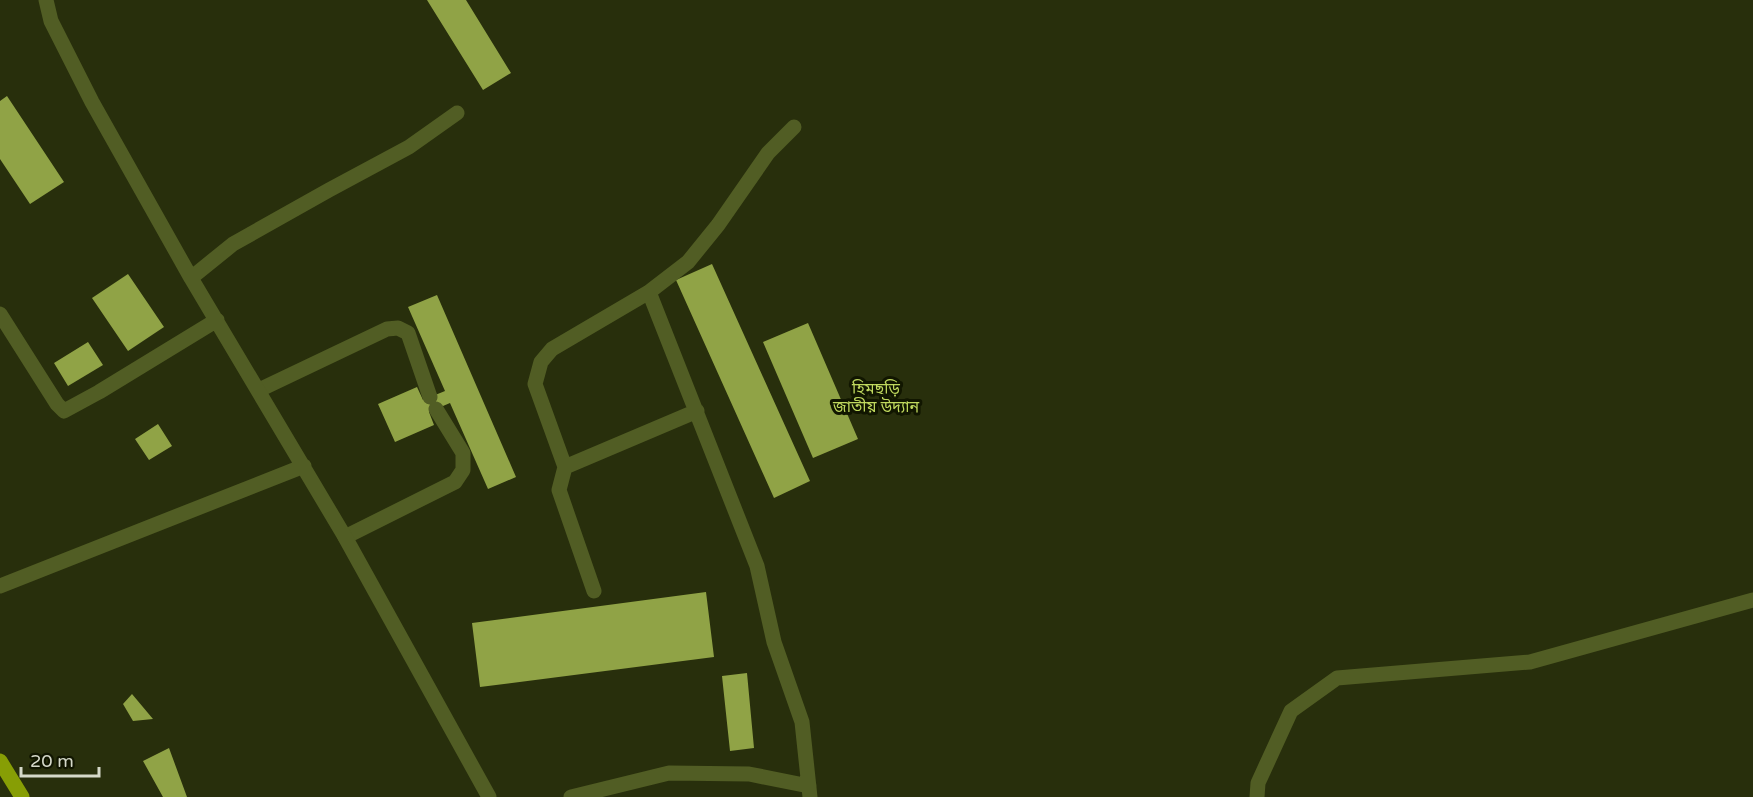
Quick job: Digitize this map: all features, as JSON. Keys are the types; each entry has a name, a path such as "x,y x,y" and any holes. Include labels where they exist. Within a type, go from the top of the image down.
{"main road":[{"path":"0,761 22,797"}],"street":[{"path":"46,0 51,21 92,102 191,278 345,537 489,797"},
{"path":"191,278 233,244 409,147 457,113"},
{"path":"594,591 559,490 565,467 535,384 542,362 552,349 649,292 688,262 718,225 768,153 794,127"},
{"path":"571,797 669,773 749,774 809,792 802,722 774,642 756,566 649,292"},
{"path":"0,314 57,404 64,411 217,320"},
{"path":"259,390 387,329 398,328 408,333 433,403 463,453 463,470 455,482 345,537"},
{"path":"565,467 697,411"},
{"path":"0,586 304,466"},
{"path":"1257,797 1258,783 1291,711 1337,678 1530,662 1753,600"}],"green space":[{"name":"হিমছড়ি জাতীয় উদ্যান","path":"0,0 1753,0 1753,797 0,797"}],"building":[{"path":"427,0 466,0 511,73 483,90"},
{"path":"7,96 64,182 30,204 0,159 0,101"},
{"path":"712,264 810,481 774,498 676,280"},
{"path":"128,274 164,327 128,351 92,298"},
{"path":"437,295 516,477 488,489 450,403 429,412 434,425 395,442 378,404 417,387 423,400 445,391 408,307"},
{"path":"808,323 858,439 813,458 763,342"},
{"path":"88,342 103,365 68,386 54,363"},
{"path":"158,424 172,446 149,460 135,439"},
{"path":"706,592 714,657 480,687 472,623"},
{"path":"747,673 754,748 730,751 722,676"},
{"path":"132,694 153,719 133,721 123,704"},
{"path":"169,748 187,797 163,797 143,761"}]}
